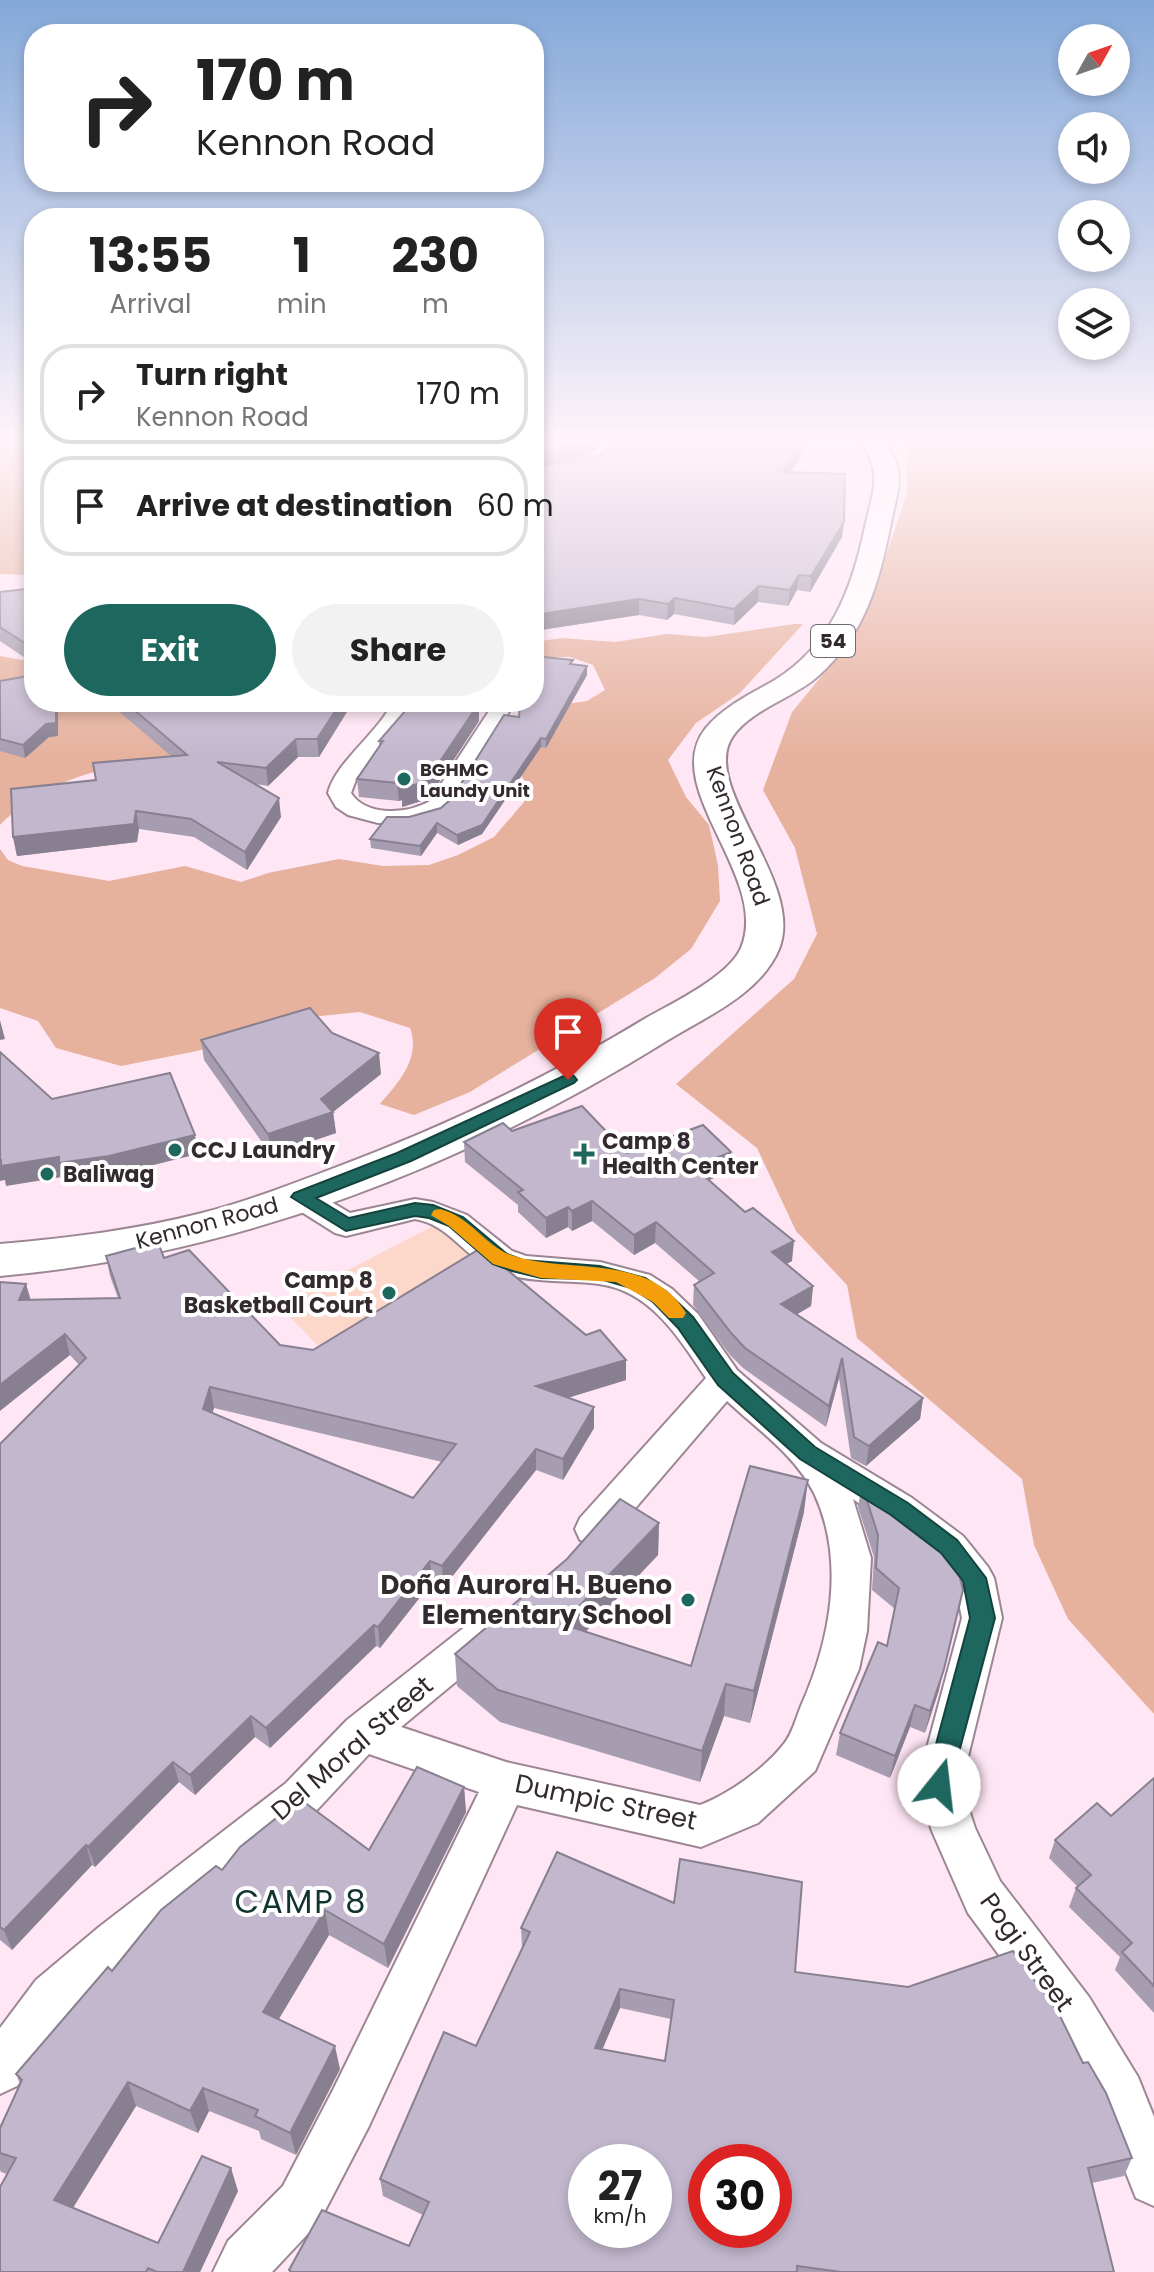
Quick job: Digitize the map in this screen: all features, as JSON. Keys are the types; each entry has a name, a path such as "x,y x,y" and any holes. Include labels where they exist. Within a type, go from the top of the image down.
{"highway":[{"name":"Kennon Road","path":"0,1260 144,1241 227,1222 300,1197 404,1157 623,1051 738,977 762,947 768,921 762,893 725,811 713,780 708,755 715,737 730,722 805,672 824,653 842,627 867,579 874,547"}],"street":[{"path":"397,712 380,739 340,782 338,793 341,801 352,809 401,818 429,813 438,806 499,712"},
{"name":"Pogi Street","path":"300,1197 346,1225 415,1209 433,1212 456,1222 500,1259 519,1266 541,1271 600,1273 638,1283 660,1297 686,1323 725,1379 808,1453 899,1509 949,1547 974,1578 982,1618 939,1785 954,1831 984,1897 1072,2014 1120,2095 1154,2180"},
{"path":"572,1555 725,1379"},
{"name":"Dumpic Street","path":"362,1733 506,1782 701,1826 742,1809 800,1757 838,1669 847,1631 852,1558 832,1491 808,1453"},
{"name":"Del Moral Street","path":"0,2069 53,1997 116,1943 301,1797 362,1733 516,1608"},
{"path":"240,2272 247,2260 301,2204 351,2108 506,1782"}],"shaded area":[{"path":"0,547 24,547 24,575 0,574"},
{"path":"889,547 1154,547 1154,1714 1068,1619 1034,1545 1022,1479 857,1338 847,1285 796,1231 757,1148 676,1084 794,979 817,934 795,848 763,790 792,712 834,661 872,596"},
{"path":"803,624 740,693 696,723 668,760 686,797 709,825 718,865 720,901 691,949 655,978 470,1092 414,1115 380,1104 406,1069 413,1039 410,1028 360,1012 311,1017 197,1051 121,1066 56,1048 38,1021 0,1008 0,849 8,860 22,866 109,881 185,866 241,882 268,873 339,859 383,866 429,865 494,837 524,802 525,782 507,751 547,707 587,701 605,690 593,665 570,657 544,657 544,641 562,638 615,642 667,634 707,637"},
{"path":"0,656 24,660 24,712 204,712 248,750 116,766 84,775 25,803 0,825"},
{"name":"Camp 8 Basketball Court","path":"435,1225 498,1280 339,1367 279,1306"}],"building":[{"path":"544,547 829,547 811,576 799,575 790,590 759,586 734,609 675,598 668,604 639,599 544,613"},
{"path":"24,589 24,643 0,627 0,592"},
{"path":"544,657 573,660 570,664 587,666 546,739 541,738 482,825 457,835 437,823 420,846 370,839 387,817 409,817 441,808 452,798 504,715 519,717 519,712 544,712"},
{"path":"24,677 24,712 56,712 56,723 46,724 23,745 0,739 0,681"},
{"path":"137,712 335,712 317,739 296,739 266,768 217,762 279,798 245,852 191,819 136,811 134,824 13,837 11,789 96,780 93,763 187,755"},
{"path":"404,712 473,712 427,781 401,789 409,778 397,783 357,779 383,741 379,741"},
{"path":"310,1008 332,1033 379,1053 321,1099 333,1112 268,1134 201,1040"},
{"path":"0,1052 52,1099 170,1073 195,1135 109,1156 59,1163 59,1157 1,1166"},
{"path":"582,1106 627,1153 703,1125 731,1152 694,1167 745,1212 753,1208 794,1241 772,1252 813,1286 781,1304 923,1398 869,1446 854,1437 842,1358 829,1406 745,1348 694,1285 714,1273 656,1222 634,1235 592,1201 572,1211 568,1207 546,1218 518,1192 523,1190 464,1142 503,1123 512,1131"},
{"path":"158,1242 164,1258 189,1250 280,1345 313,1350 481,1248 586,1335 600,1330 626,1360 536,1386 594,1407 563,1459 536,1449 442,1566 430,1561 378,1627 374,1625 266,1728 251,1716 190,1775 173,1762 88,1847 86,1845 4,1930 0,1927 0,1444 86,1358 65,1334 0,1385 0,1282 26,1284 19,1300 120,1298 106,1256","holes":["210,1387 456,1444 413,1498 203,1409"]},
{"path":"750,1466 808,1480 754,1691 726,1684 702,1751 498,1690 455,1654 567,1559 620,1499 659,1523 562,1624 691,1666"},
{"path":"862,1485 937,1538 956,1561 963,1590 944,1669 930,1711 915,1705 895,1756 840,1733 878,1642 887,1646 899,1588 876,1568 878,1535"},
{"path":"417,1767 464,1787 384,1944 325,1910 263,2012 335,2046 290,2133 255,2116 258,2110 203,2088 190,2111 128,2082 54,2200 158,2243 202,2156 231,2168 183,2272 157,2272 148,2268 146,2272 0,2272 0,2187 16,2158 0,2153 0,2128 22,2080 16,2074 108,1967 112,1971 161,1910 216,1866 222,1870 240,1847 300,1799 369,1850"},
{"path":"1154,1778 1154,1986 1122,1952 1132,1943 1076,1888 1091,1875 1055,1840 1097,1803 1111,1816"},
{"path":"557,1852 674,1903 680,1859 802,1882 795,1972 908,1987 1013,1951 1058,2012 1083,2063 1088,2062 1106,2093 1132,2158 1088,2168 1114,2272 841,2272 797,2266 797,2272 289,2270 322,2210 409,2246 429,2202 380,2179 444,2032 476,2046 530,1932 521,1928","holes":["620,1989 674,2000 665,2061 595,2048"]}],"slow traffic":[{"path":"440,1215 456,1222 500,1259 541,1271 620,1276 660,1297 676,1313"}],"place":[{"name":"BGHMC Laundy Unit","path":"404,779"},
{"name":"CCJ Laundry","path":"175,1150"},
{"name":"Camp 8 Health Center","path":"584,1154"},
{"name":"Baliwag","path":"47,1174"},
{"name":"Camp 8 Basketball Court","path":"389,1293"},
{"name":"Doña Aurora H. Bueno Elementary School","path":"688,1600"}],"district":[{"name":"CAMP 8","path":"301,1901"}],"route":[{"path":"568,1080 404,1157 300,1197 346,1225 415,1209 433,1212 456,1222 500,1259 519,1266 541,1271 600,1273 638,1283 660,1297 686,1323 725,1379 808,1453 899,1509 949,1547 974,1578 982,1618 939,1785"}]}
